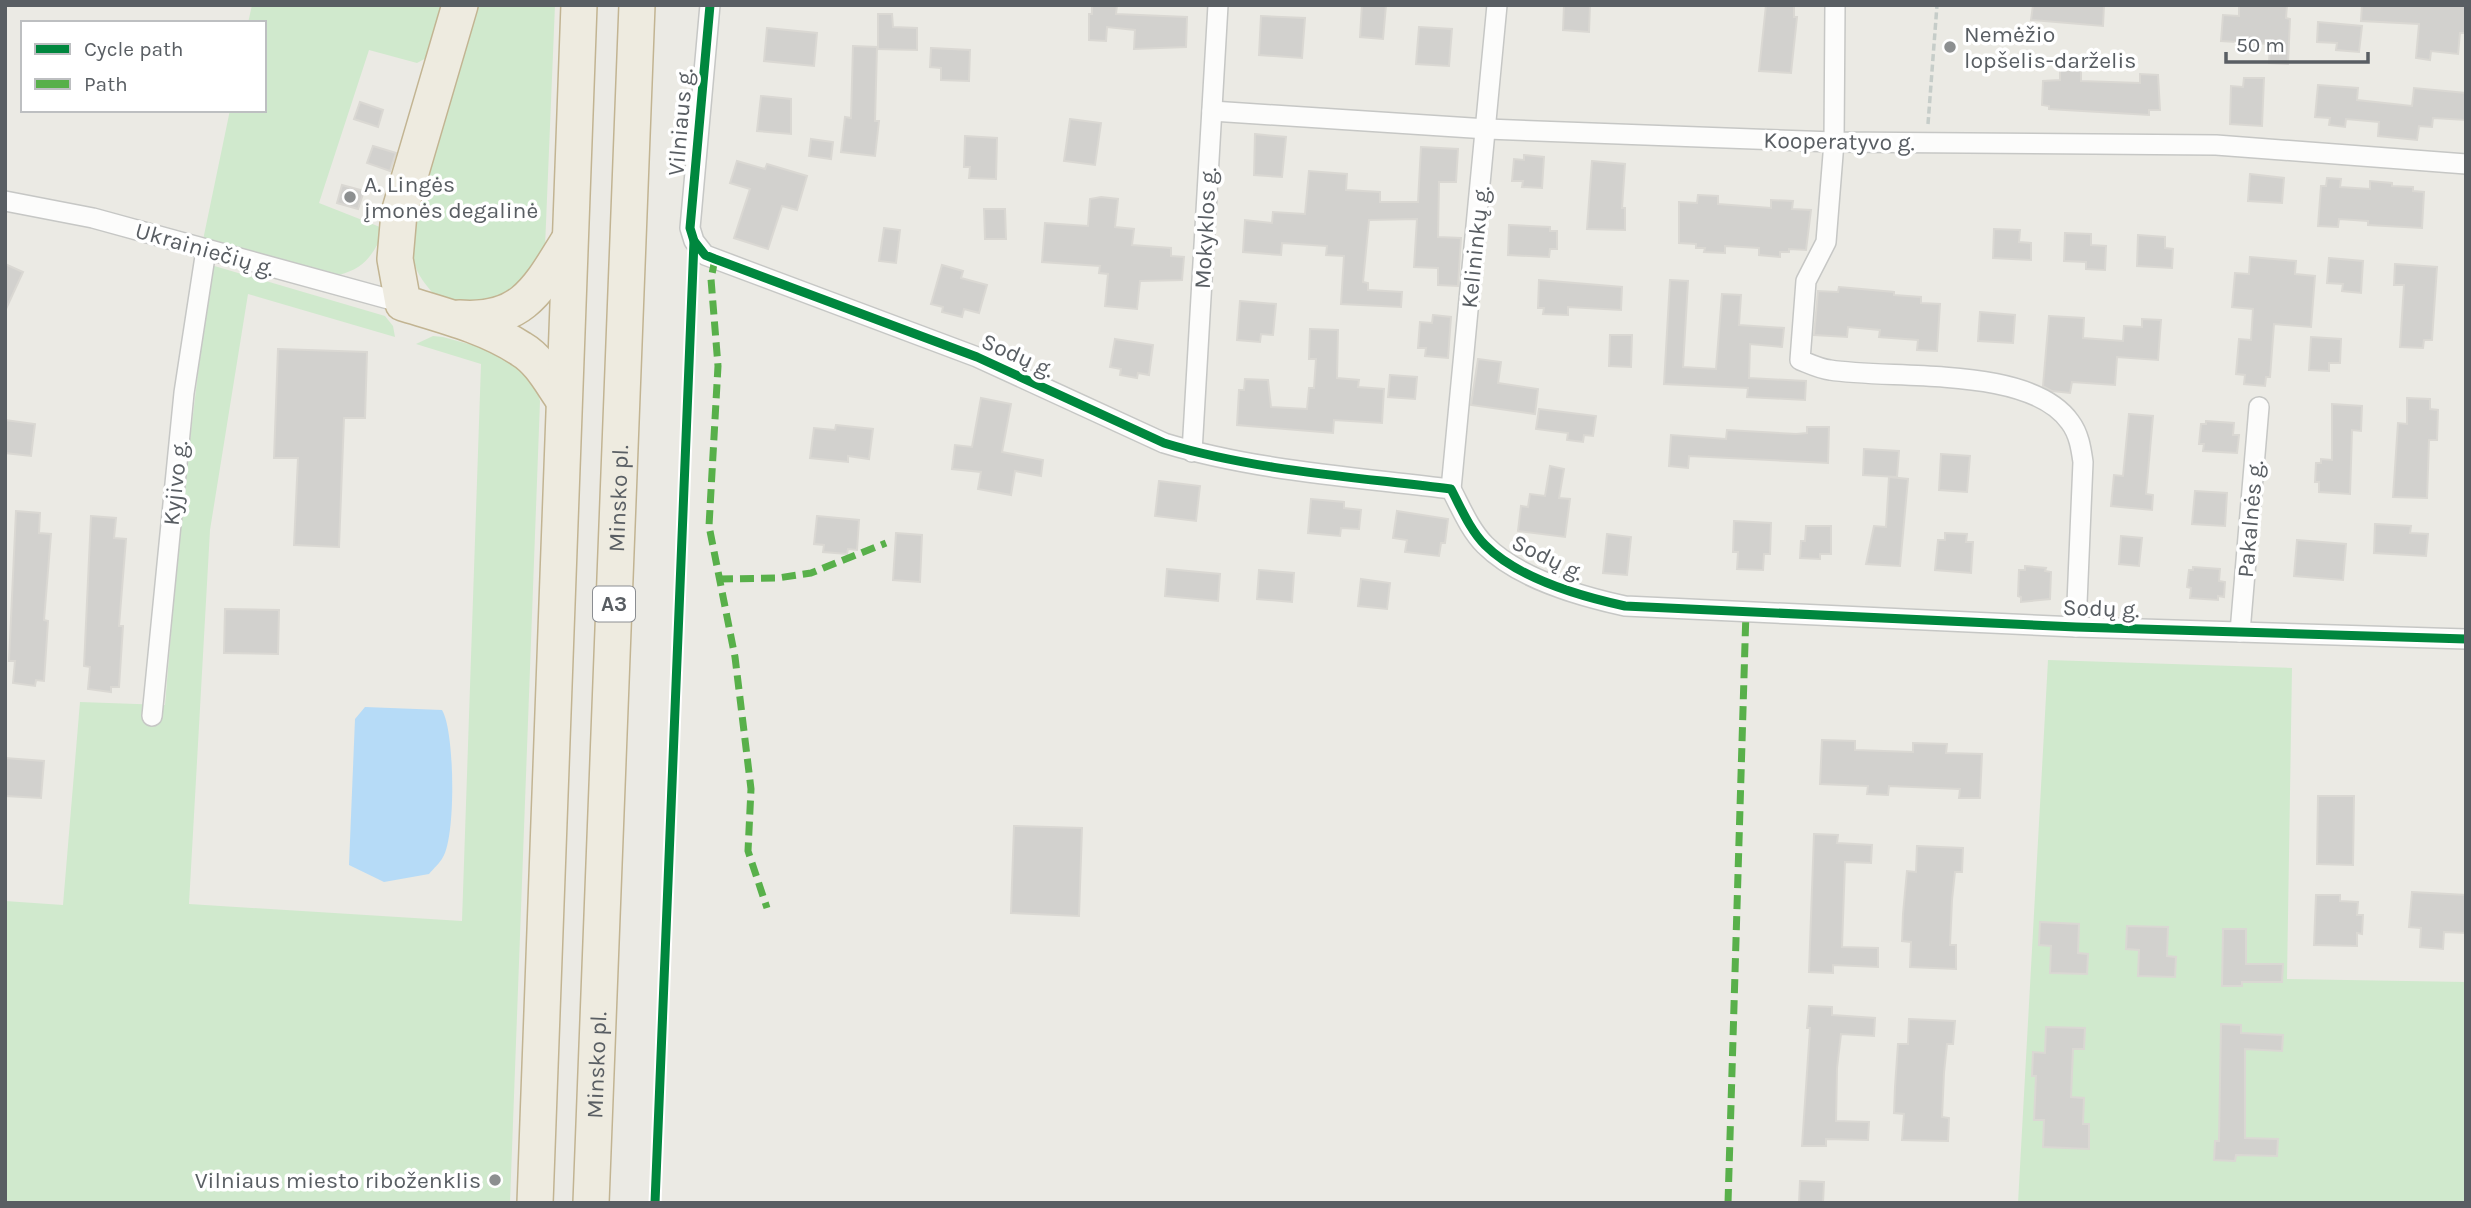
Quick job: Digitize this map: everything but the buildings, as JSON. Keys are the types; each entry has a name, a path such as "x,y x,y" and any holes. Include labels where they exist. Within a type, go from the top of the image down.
{"highway":[{"path":"460,5 399,213 395,259 403,303 452,318 522,349 539,365 564,399"},
{"path":"535,1203 579,5"},
{"name":"Minsko pl.","path":"591,1203 637,5"},
{"path":"452,318 496,317 523,304 538,290 570,238"}],"street":[{"name":"Vilniaus g.","path":"694,242 690,228 710,5"},
{"name":"Mokyklos g.","path":"1192,452 1219,5"},
{"name":"Kelininkų g.","path":"1451,489 1497,5"},
{"path":"1835,5 1834,142 1826,242 1805,281 1800,360 1827,370 1946,377 2000,384 2031,394 2061,410 2072,423 2080,441 2083,462 2076,627"},
{"name":"Kooperatyvo g.","path":"1212,111 1487,129 1834,142 2216,145 2466,164"},
{"name":"Ukrainiečių g.","path":"5,201 93,218 403,303"},
{"name":"Sodų g.","path":"694,242 705,255 977,357 1164,443 1192,452 1451,489 1485,545 1508,563 1594,600 1625,606 2076,627 2466,639"},
{"name":"Kyjivo g.","path":"152,716 184,393 206,250"},
{"name":"Pakalnės g.","path":"2240,632 2259,407"}],"path":[{"path":"1925,143 1937,5"}],"green space":[{"path":"252,5 446,5 432,55 417,63 369,50 319,203 385,229 363,264 348,272 339,275 203,240 230,112 266,112 266,21 248,21"},
{"path":"473,5 555,5 545,247 538,270 505,303 441,302 417,270 409,231"},
{"path":"211,265 385,316 393,326 395,337 248,294 210,530 189,904 462,921 481,364 416,344 433,336 443,337 503,355 526,371 540,401 510,1203 5,1203 5,901 63,905 80,702 165,705 180,523"},
{"path":"2048,660 2292,668 2287,979 2466,982 2466,1203 2018,1203"}],"water":[{"path":"365,707 442,710 449,739 452,807 447,846 443,857 429,874 384,882 349,865 355,719"}],"marked path":[{"path":"715,259 711,279 718,366 709,526 735,657 751,789 748,851 767,908"},
{"path":"719,579 778,578 811,573 886,543"},
{"path":"1728,1203 1746,611"}],"cycle path":[{"path":"655,1203 694,241 690,228 710,5"},
{"path":"694,241 705,255 977,357 1164,443 1270,467 1451,489 1475,533 1499,557 1532,577 1588,597 1625,606 2076,627 2466,639"}],"place":[{"name":"Nemėžio lopšelis-darželis","path":"1950,47"},
{"name":"A. Lingės įmonės degalinė","path":"350,197"},
{"name":"Vilniaus miesto riboženklis","path":"495,1180"}]}
